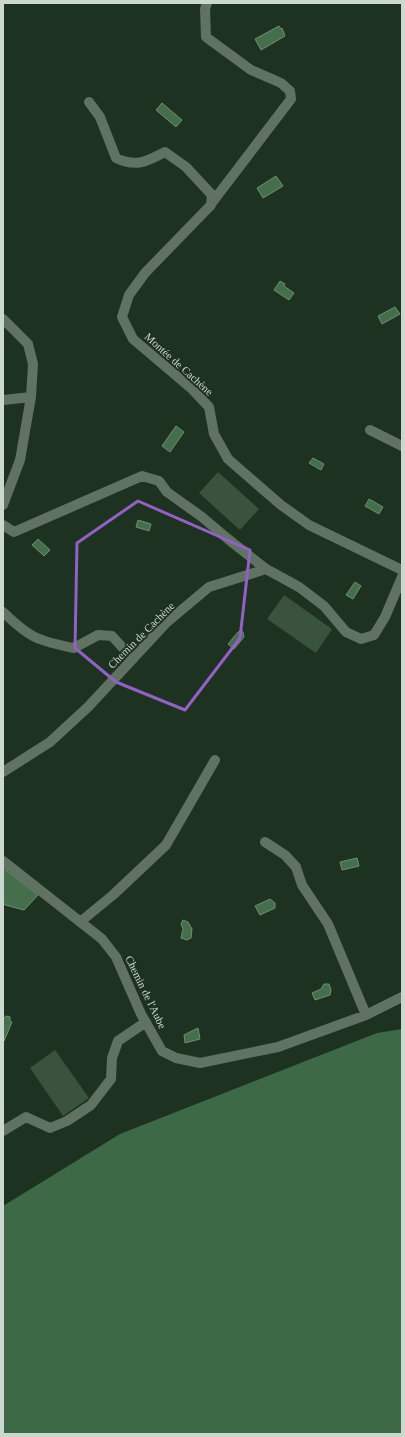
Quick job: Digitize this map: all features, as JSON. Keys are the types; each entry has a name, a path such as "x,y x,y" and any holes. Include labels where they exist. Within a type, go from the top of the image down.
{"street":[{"name":"Montée de Cachène","path":"207,3 205,9 206,37 251,70 281,83 290,90 290,99 211,204 145,273 129,295 122,318 133,339 192,389 209,407 214,434 228,459 281,505 309,525 402,570"},
{"path":"89,102 100,117 116,158 128,164 138,163 166,152 202,183 212,195 211,204"},
{"path":"3,319 28,344 33,364 31,397 20,460 3,505"},
{"path":"3,400 31,397"},
{"path":"370,430 402,446"},
{"path":"3,525 14,532 142,476 159,481 167,492 202,516 266,569 299,587 324,606 346,632 361,640 374,635 385,617 402,577"},
{"name":"Chemin de Cachène","path":"3,772 50,742 88,707 166,623 209,587 266,569"},
{"path":"3,612 24,632 45,643 74,648 98,635 112,636 134,659"},
{"path":"80,922 113,895 166,845 215,760"},
{"path":"265,842 285,855 296,867 302,885 328,924 366,1015"},
{"name":"Chemin de l'Aube","path":"3,861 102,939 116,957 146,1022 162,1051 176,1058 200,1063 278,1047 366,1015 402,997"},
{"path":"3,1131 26,1117 50,1128 67,1121 91,1105 111,1079 112,1058 118,1041 146,1022"}],"highlighted area":[{"path":"138,501 250,550 240,638 185,710 116,682 75,648 77,543"}],"shaded area":[{"path":"279,26 281,29 282,28 285,36 261,50 255,39"},
{"path":"162,103 182,120 176,127 156,110"},
{"path":"276,176 283,186 263,198 257,188"},
{"path":"280,281 294,293 289,300 274,290"},
{"path":"395,307 400,314 382,324 378,316"},
{"path":"176,426 184,432 170,452 162,446"},
{"path":"313,458 324,464 321,470 309,463"},
{"path":"218,472 259,509 240,530 199,493"},
{"path":"369,499 383,507 379,514 365,506"},
{"path":"138,520 151,524 149,531 136,527"},
{"path":"38,539 50,550 44,556 32,545"},
{"path":"355,582 361,586 353,599 346,595"},
{"path":"284,595 332,629 316,653 267,619"},
{"path":"238,632 243,632 244,637 234,649 228,644"},
{"path":"357,858 359,866 342,870 340,862"},
{"path":"3,868 38,895 24,910 5,905 3,902"},
{"path":"270,899 275,903 275,908 260,915 255,906"},
{"path":"183,920 188,922 192,929 191,938 187,940 181,938 183,929 181,924"},
{"path":"324,984 329,984 331,990 330,995 315,1000 312,993 321,989"},
{"path":"6,1016 10,1017 10,1021 12,1022 4,1041 3,1017 5,1018"},
{"path":"198,1028 200,1039 185,1043 184,1035"},
{"path":"402,1029 402,1434 3,1434 3,1206 120,1134 377,1033"},
{"path":"55,1050 89,1098 63,1116 30,1068"}]}
